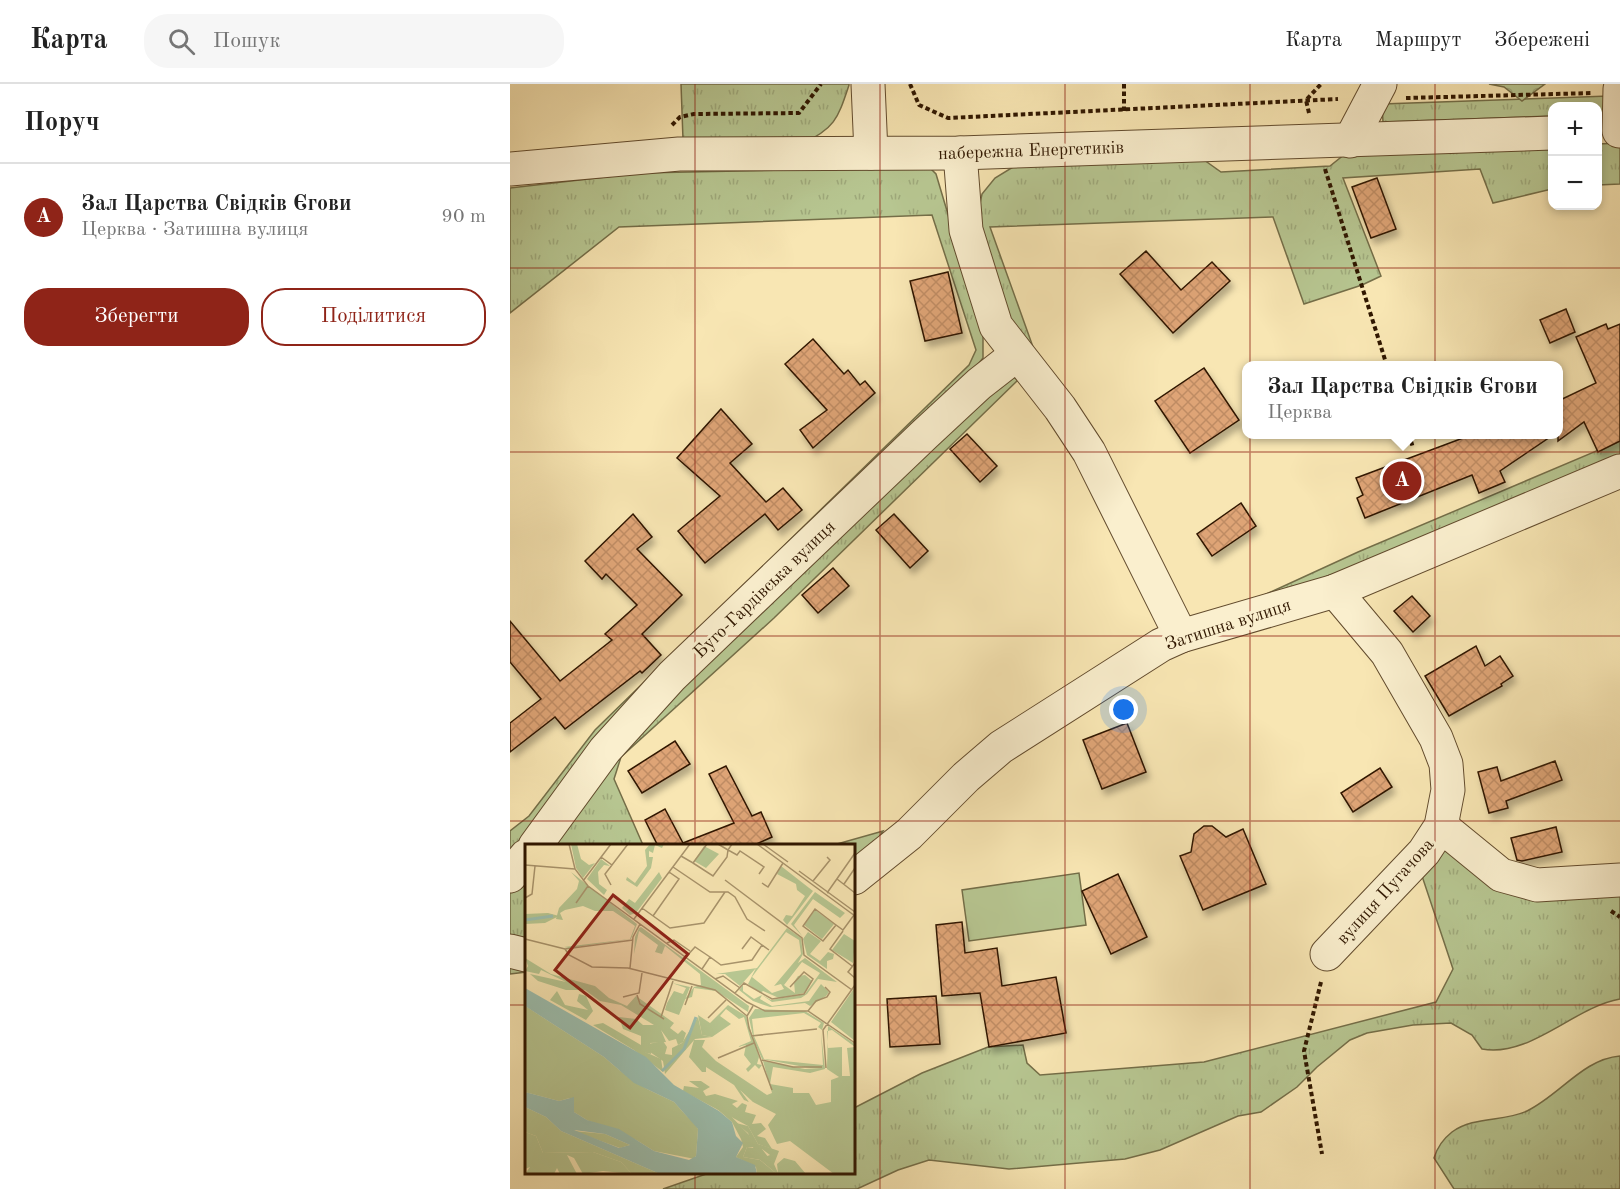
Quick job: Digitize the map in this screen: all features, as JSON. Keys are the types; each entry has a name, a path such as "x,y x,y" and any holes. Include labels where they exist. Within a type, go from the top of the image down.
{"street":[{"path":"868,84 870,153"},
{"path":"1612,131 1620,90"},
{"path":"1350,141 1376,91"},
{"name":"набережна Енергетиків","path":"510,169 679,154 960,153 1548,133"},
{"path":"960,153 964,218 977,270 996,326 1016,355 1070,421 1101,471 1181,636"},
{"name":"Буго-Гардівська вулиця","path":"536,844 605,750 672,676 924,435 979,384 1016,355"},
{"name":"Затишна вулиця","path":"855,877 909,834 966,777 1001,747 1141,656 1181,636 1335,591 1620,471"},
{"name":"вулиця Пугачова","path":"1327,954 1424,852 1442,826 1448,790 1446,764 1436,738 1387,653 1335,591"},
{"name":"вулиця Пугачова","path":"1442,826 1501,875 1537,885 1620,880"},
{"path":"510,876 525,857"},
{"path":"510,951 525,955"}],"path":[{"path":"910,84 919,105 948,118 1124,111 1306,100 1376,91 1620,90"},
{"path":"1124,84 1124,111"},
{"path":"1306,100 1321,84"},
{"path":"1306,100 1316,142 1385,361"},
{"path":"1410,439 1413,448"},
{"path":"1322,1154 1304,1051 1327,954"}],"green space":[{"path":"681,84 849,85 834,121 821,133 801,144 683,139"},
{"path":"1489,84 1545,84 1522,101 1504,87"},
{"path":"1609,96 1610,114 1602,115 1602,102 1548,102 1548,116 1383,122 1382,104"},
{"path":"1620,143 1620,184 1602,185 1602,144"},
{"path":"1548,146 1548,190 1493,203 1480,169 1343,178 1381,276 1362,285 1304,304 1273,217 990,227 1033,347 1006,314 978,213 982,194 995,178 1013,167 1204,160 1221,172 1330,166 1345,154"},
{"path":"929,167 936,174 983,332 983,358 967,378 510,859 510,831 529,816 595,730 969,365 976,350 932,215 619,227 510,313 510,188 640,173"},
{"path":"1006,372 1018,380 774,618 621,757 614,779 643,844 549,844 633,729"},
{"path":"1620,441 1620,461 1437,541 1249,602 1358,552"},
{"path":"883,831 855,872 855,844 837,844"},
{"path":"1441,848 1620,886 1620,999 1586,1011 1535,1039 1500,1050 1482,1049 1472,1035 1451,1023 1413,1025 1367,1033 1350,1040 1297,1087 1261,1112 1238,1116 1160,1150 1125,1159 1009,1169 929,1160 898,1170 857,1189 663,1189 706,1174 855,1174 855,1107 922,1073 988,1047 1023,1045 1027,1063 1040,1075 1204,1062 1436,1002 1453,969 1420,870"},
{"path":"1079,873 1086,925 969,941 962,890"},
{"path":"525,874 525,972 510,974 510,890"},
{"path":"1620,1056 1620,1189 1454,1189 1434,1158 1441,1144 1452,1132 1479,1121 1508,1117 1527,1111 1594,1064"}],"building":[{"path":"1377,178 1396,229 1371,238 1352,187"},
{"path":"1146,251 1181,290 1212,262 1230,281 1173,333 1120,274"},
{"path":"948,272 962,333 925,341 910,281"},
{"path":"1566,309 1575,332 1550,343 1540,320"},
{"path":"1606,324 1608,329 1620,324 1620,441 1598,452 1584,422 1563,437 1563,399 1596,383 1576,337"},
{"path":"813,339 844,374 848,370 860,385 865,381 875,393 813,448 800,430 827,410 785,364"},
{"path":"1204,368 1239,420 1190,453 1155,401"},
{"path":"721,409 752,444 730,463 766,502 783,488 802,510 778,530 765,514 705,563 678,531 720,496 677,458"},
{"path":"967,434 997,466 980,482 950,449"},
{"path":"1460,439 1547,439 1500,471 1505,482 1479,493 1472,475 1365,518 1357,498 1363,495 1356,478"},
{"path":"1241,503 1256,526 1212,556 1197,534"},
{"path":"633,514 652,537 637,549 682,595 642,634 661,655 642,673 640,671 565,729 555,717 510,752 510,723 541,699 510,662 510,621 560,681 612,640 605,634 637,605 606,574 602,579 585,561"},
{"path":"894,514 928,551 910,568 876,530"},
{"path":"833,568 849,586 818,613 802,595"},
{"path":"1412,596 1430,616 1413,632 1394,611"},
{"path":"1476,646 1485,666 1500,656 1513,676 1501,684 1502,686 1449,716 1425,676"},
{"path":"1127,723 1146,772 1102,789 1083,740"},
{"path":"675,741 690,764 642,793 628,771"},
{"path":"1555,761 1562,780 1506,801 1508,808 1489,813 1478,772 1497,767 1501,781"},
{"path":"726,766 752,816 761,812 772,837 756,844 657,844 645,820 665,809 683,843 734,823 709,774"},
{"path":"1380,768 1392,787 1353,812 1341,793"},
{"path":"1204,826 1212,826 1226,837 1243,829 1266,884 1203,910 1180,856 1191,852 1194,834"},
{"path":"1556,827 1562,852 1522,861 1517,860 1511,838"},
{"path":"1118,874 1147,937 1111,954 1082,891"},
{"path":"962,922 965,953 997,948 1002,986 1056,977 1066,1033 989,1047 980,993 942,996 936,925"},
{"path":"936,996 940,1044 890,1047 887,999"}],"place":[{"name":"Зал Царства Свідків Єгови","path":"1402,481"}]}
